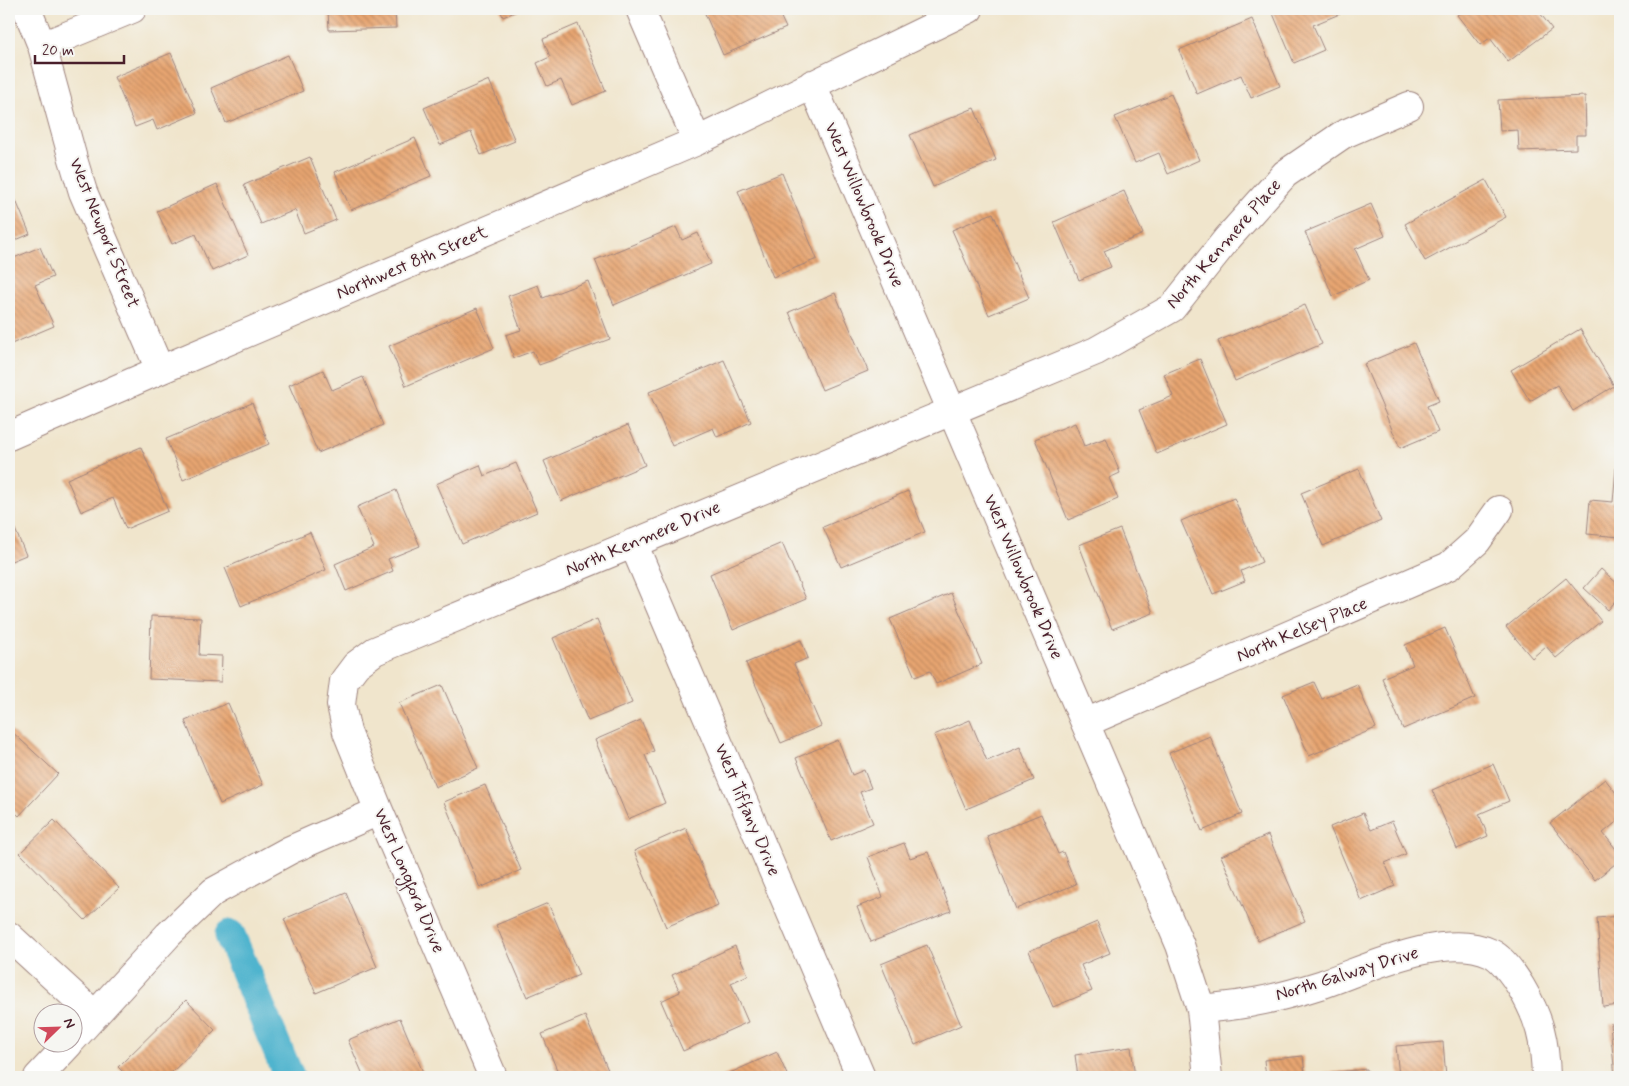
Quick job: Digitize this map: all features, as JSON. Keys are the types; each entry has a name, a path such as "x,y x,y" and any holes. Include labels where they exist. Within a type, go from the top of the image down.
{"street":[{"name":"West Newport Street","path":"28,9 42,46 83,192 160,370"},
{"path":"42,46 132,9"},
{"path":"640,9 697,141"},
{"name":"Northwest 8th Street","path":"9,436 697,141 970,9"},
{"name":"West Willowbrook Drive","path":"812,84 1180,945 1201,1009 1208,1077"},
{"name":"North Kenmere Place","path":"952,412 1096,351 1172,308 1227,239 1284,174 1342,135 1409,106"},
{"name":"North Kenmere Drive","path":"344,681 356,665 375,652 633,543 952,412"},
{"name":"North Kelsey Place","path":"1086,723 1449,566 1477,541 1499,510"},
{"name":"West Tiffany Drive","path":"633,543 861,1077"},
{"name":"West Longford Drive","path":"344,681 341,705 347,732 493,1077"},
{"path":"82,1029 168,935 213,892 290,850 379,811"},
{"path":"9,936 95,1015"},
{"name":"North Galway Drive","path":"1201,1009 1263,1000 1323,984 1374,964 1434,948 1463,946 1492,954 1513,974 1538,1020 1545,1057 1546,1077"},
{"path":"38,1077 60,1054"}],"building":[{"path":"328,9 395,9 396,28 329,30"},
{"path":"500,9 522,9 503,17"},
{"path":"703,9 777,9 786,28 723,55"},
{"path":"1271,9 1340,9 1342,13 1313,25 1324,50 1294,63"},
{"path":"1465,9 1537,9 1552,29 1508,62 1490,38 1480,45 1457,15"},
{"path":"1252,19 1280,86 1251,98 1241,75 1197,94 1179,50"},
{"path":"578,24 606,91 572,105 561,80 547,86 537,63 550,57 543,39"},
{"path":"171,53 197,113 157,130 153,120 135,127 114,77"},
{"path":"288,55 303,91 226,123 211,88"},
{"path":"489,80 515,141 481,155 471,132 440,145 424,108"},
{"path":"1171,94 1199,160 1168,174 1159,153 1135,163 1115,117"},
{"path":"1585,96 1586,135 1576,135 1576,149 1519,151 1518,130 1500,131 1498,100"},
{"path":"974,108 996,160 933,187 910,135"},
{"path":"415,138 431,176 351,210 335,172"},
{"path":"310,157 336,220 304,233 295,210 261,224 244,185"},
{"path":"782,173 817,259 773,277 738,191"},
{"path":"1486,180 1506,217 1425,261 1405,224"},
{"path":"9,184 30,234 9,243"},
{"path":"217,184 248,255 212,271 196,234 172,244 157,211"},
{"path":"1124,191 1143,234 1104,251 1111,267 1079,280 1054,222"},
{"path":"1371,204 1385,236 1355,249 1369,280 1333,296 1305,232"},
{"path":"993,213 1029,298 989,315 952,230"},
{"path":"676,227 682,240 698,233 711,264 614,305 595,260"},
{"path":"40,247 53,277 35,285 54,326 9,345 9,260"},
{"path":"588,281 610,339 539,365 533,351 514,358 506,335 521,330 508,296 538,285 543,298"},
{"path":"835,293 868,371 822,390 789,312"},
{"path":"1305,305 1322,344 1235,381 1218,341"},
{"path":"477,308 494,348 406,386 389,346"},
{"path":"1580,329 1614,386 1573,411 1557,385 1530,401 1511,370"},
{"path":"1414,343 1439,401 1427,406 1438,432 1400,448 1364,364"},
{"path":"1200,359 1227,424 1157,454 1139,410 1173,396 1164,374"},
{"path":"724,360 751,422 717,437 713,428 672,446 649,392"},
{"path":"323,370 332,390 363,377 383,425 318,453 289,385"},
{"path":"252,403 269,444 183,480 166,439"},
{"path":"1075,423 1084,446 1106,438 1120,473 1109,478 1118,499 1068,520 1035,439"},
{"path":"628,425 645,465 561,501 544,461"},
{"path":"141,447 168,511 126,529 113,498 81,512 67,479"},
{"path":"516,463 537,512 462,544 436,484 480,465 484,476"},
{"path":"1616,468 1620,468 1620,537 1587,534 1590,500 1613,502"},
{"path":"1359,469 1381,521 1323,546 1301,493"},
{"path":"396,490 420,546 388,559 393,571 346,591 335,564 374,547 357,507"},
{"path":"908,491 925,532 841,567 823,527"},
{"path":"1234,498 1262,562 1241,571 1245,581 1213,594 1181,521"},
{"path":"9,515 26,555 9,562"},
{"path":"1120,529 1153,613 1112,629 1079,545"},
{"path":"310,532 326,570 241,606 225,568"},
{"path":"782,543 806,599 733,630 710,574"},
{"path":"1601,569 1620,586 1620,596 1608,610 1584,588"},
{"path":"1566,578 1601,621 1556,658 1546,646 1532,658 1506,627"},
{"path":"951,593 982,664 936,684 930,671 915,677 890,619"},
{"path":"151,616 201,618 199,655 222,656 221,682 149,679"},
{"path":"597,619 632,703 588,721 553,638"},
{"path":"1445,628 1475,698 1403,729 1382,678 1413,665 1405,645"},
{"path":"801,640 808,658 794,664 821,726 781,743 746,663"},
{"path":"1314,682 1322,699 1357,684 1376,728 1309,756 1283,695"},
{"path":"442,685 478,768 435,787 399,703"},
{"path":"228,703 263,785 220,804 185,721"},
{"path":"641,720 654,751 645,755 665,803 628,819 595,740"},
{"path":"970,720 987,761 1020,747 1034,780 966,809 934,735"},
{"path":"9,729 58,774 19,816 9,807"},
{"path":"1210,736 1242,814 1202,831 1169,753"},
{"path":"838,740 852,775 864,770 871,788 860,792 873,823 831,841 796,758"},
{"path":"1493,764 1509,801 1479,814 1488,836 1457,849 1432,790"},
{"path":"1605,779 1620,798 1620,819 1603,833 1620,854 1620,860 1595,880 1550,823"},
{"path":"485,785 521,870 480,888 444,802"},
{"path":"1363,813 1371,830 1392,821 1406,854 1385,863 1395,886 1361,901 1330,827"},
{"path":"1041,814 1058,854 1063,852 1076,884 1016,909 987,836"},
{"path":"54,820 119,888 85,920 20,853"},
{"path":"686,828 718,905 666,927 634,851"},
{"path":"1268,835 1305,921 1258,941 1221,856"},
{"path":"904,843 910,858 928,852 951,911 871,942 857,907 883,897 868,857"},
{"path":"346,893 377,967 316,993 284,919"},
{"path":"548,903 579,975 527,997 496,925"},
{"path":"1620,916 1620,1005 1603,1007 1597,918"},
{"path":"1097,922 1110,953 1081,965 1092,991 1053,1007 1029,951"},
{"path":"927,945 961,1025 915,1045 881,964"},
{"path":"735,946 748,975 731,983 748,1022 683,1051 661,1001 680,992 672,975"},
{"path":"186,1000 215,1030 167,1077 128,1077 118,1067"},
{"path":"585,1016 611,1077 560,1077 542,1034"},
{"path":"400,1018 425,1077 364,1077 348,1040"},
{"path":"1610,1024 1620,1024 1620,1077 1615,1077"},
{"path":"1443,1042 1446,1077 1399,1077 1396,1046"},
{"path":"1131,1047 1135,1077 1078,1077 1075,1055"},
{"path":"777,1052 788,1077 721,1077"},
{"path":"1303,1056 1305,1075 1367,1069 1368,1077 1266,1077 1264,1060"}],"waterway":[{"path":"230,935 289,1077"}]}
